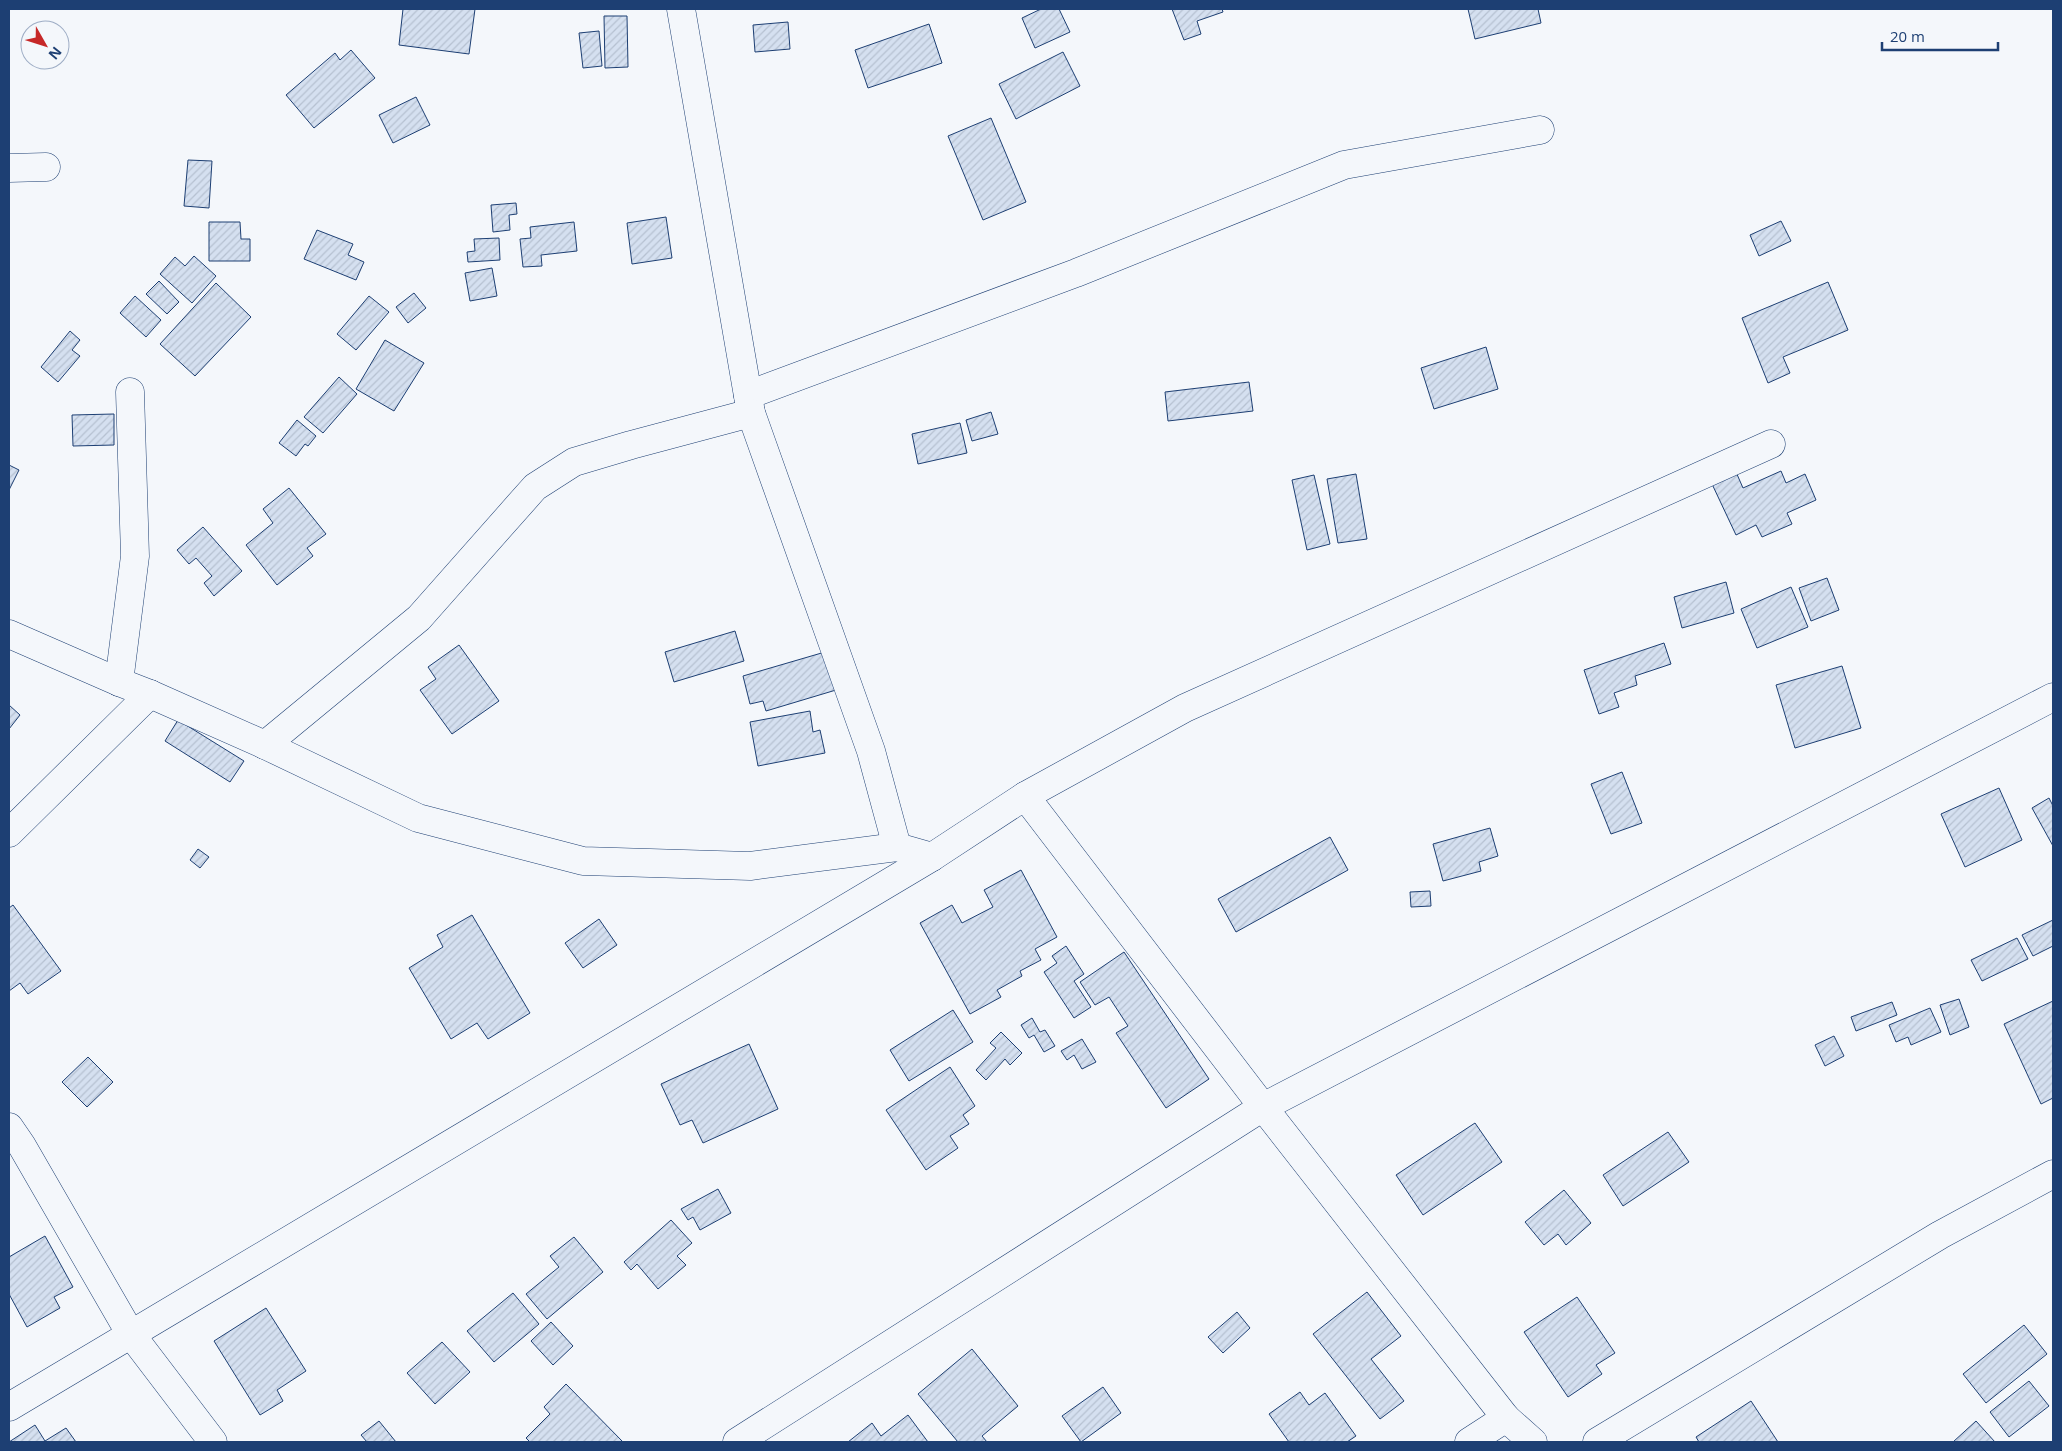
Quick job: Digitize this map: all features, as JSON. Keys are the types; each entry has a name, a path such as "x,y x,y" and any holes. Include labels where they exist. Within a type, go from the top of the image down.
{"street":[{"path":"682,9 749,404 871,751 896,847"},
{"path":"265,745 419,618 535,487 574,462 631,445 749,404 1344,165 1540,130"},
{"path":"9,168 46,167"},
{"path":"119,682 135,556 130,392"},
{"path":"9,1407 932,857 1025,796 1186,708 1771,444"},
{"path":"9,634 265,745 418,818 583,861 750,866 896,847 932,857"},
{"path":"9,833 150,694"},
{"path":"737,1442 1264,1107 2053,697"},
{"path":"1025,796 1506,1418 1533,1442"},
{"path":"9,1127 22,1146 130,1334 213,1442"},
{"path":"1597,1442 1940,1235 2053,1174"},
{"path":"1470,1442 1506,1418"}],"building":[{"path":"403,9 475,9 469,54 399,45"},
{"path":"1041,9 1059,9 1070,32 1035,48 1022,18"},
{"path":"1172,9 1222,9 1223,12 1197,21 1201,34 1184,40"},
{"path":"1468,9 1538,9 1541,23 1475,39"},
{"path":"604,16 627,16 628,67 605,68"},
{"path":"788,22 790,49 755,52 753,25"},
{"path":"929,24 942,63 868,88 855,50"},
{"path":"599,31 602,66 583,68 579,33"},
{"path":"351,50 375,78 314,128 286,95 335,53 340,60"},
{"path":"1063,52 1080,86 1016,119 999,84"},
{"path":"416,97 430,125 393,143 379,115"},
{"path":"991,118 1026,202 983,220 948,136"},
{"path":"188,160 212,161 209,208 184,206"},
{"path":"516,203 517,214 509,215 510,230 493,232 491,205"},
{"path":"666,217 672,258 632,264 627,223"},
{"path":"1781,221 1791,241 1759,256 1750,235"},
{"path":"209,222 240,222 241,239 250,239 250,261 209,261"},
{"path":"574,222 577,251 541,255 542,266 523,267 520,239 531,238 530,227"},
{"path":"317,230 353,244 348,255 364,262 356,280 304,259"},
{"path":"499,238 500,260 468,262 467,252 475,251 474,239"},
{"path":"194,256 216,276 192,303 160,274 175,257 185,266"},
{"path":"492,268 497,296 470,301 465,273"},
{"path":"159,281 179,302 167,314 146,294"},
{"path":"1828,282 1848,330 1783,357 1790,373 1768,383 1742,318"},
{"path":"216,283 251,317 195,376 160,344"},
{"path":"414,293 426,308 408,323 396,307"},
{"path":"135,296 161,320 146,337 120,313"},
{"path":"369,296 389,312 356,350 337,334"},
{"path":"70,331 80,340 72,350 80,356 58,382 41,367"},
{"path":"385,340 424,363 394,411 356,389"},
{"path":"1486,347 1498,389 1434,409 1421,368"},
{"path":"339,377 357,394 323,433 304,417"},
{"path":"1249,382 1253,411 1168,421 1165,392"},
{"path":"991,412 998,434 972,441 966,420"},
{"path":"114,414 114,445 73,446 72,415"},
{"path":"297,420 316,436 308,446 305,444 296,456 279,443"},
{"path":"960,423 967,453 918,464 912,434"},
{"path":"9,465 19,470 9,490"},
{"path":"1781,471 1786,483 1805,474 1816,500 1787,513 1792,524 1762,537 1756,525 1736,535 1712,484 1736,472 1743,488"},
{"path":"1356,474 1367,539 1338,543 1327,479"},
{"path":"1314,475 1330,544 1307,550 1292,480"},
{"path":"289,488 326,534 307,548 313,556 277,585 246,545 273,523 263,509"},
{"path":"203,527 242,571 214,596 204,583 212,576 196,558 189,564 177,550"},
{"path":"1827,578 1839,610 1811,621 1799,588"},
{"path":"1726,582 1734,613 1682,628 1674,597"},
{"path":"1791,587 1808,627 1757,648 1741,609"},
{"path":"735,631 744,661 674,682 665,652"},
{"path":"1664,643 1671,664 1635,676 1637,685 1614,693 1619,707 1599,714 1584,670"},
{"path":"459,645 499,701 452,734 420,690 436,679 428,667"},
{"path":"825,652 836,690 766,711 763,701 750,704 743,676"},
{"path":"1842,666 1861,728 1795,748 1776,685"},
{"path":"9,705 20,715 9,729"},
{"path":"810,711 813,732 820,730 825,753 758,766 750,722"},
{"path":"178,720 244,761 230,782 165,741"},
{"path":"1622,772 1642,823 1611,834 1591,784"},
{"path":"1999,788 2022,840 1965,867 1941,814"},
{"path":"2049,798 2053,806 2053,846 2032,808"},
{"path":"1490,828 1498,856 1479,862 1481,871 1443,881 1433,844"},
{"path":"1330,837 1348,870 1236,932 1218,899"},
{"path":"198,849 209,857 200,868 190,860"},
{"path":"1021,870 1057,937 1035,949 1041,960 1020,971 1022,976 997,990 1001,997 970,1014 920,923 952,905 962,923 993,907 984,890"},
{"path":"1430,891 1431,906 1411,907 1410,892"},
{"path":"13,905 61,971 28,994 20,983 9,991 9,908"},
{"path":"472,915 530,1013 488,1039 477,1023 451,1039 409,968 443,947 437,935"},
{"path":"599,919 617,945 583,968 565,943"},
{"path":"2053,920 2053,946 2033,956 2022,935"},
{"path":"2017,938 2028,959 1982,981 1971,960"},
{"path":"1066,946 1084,974 1074,981 1091,1007 1074,1018 1044,972 1057,963 1052,956"},
{"path":"1124,952 1209,1079 1166,1108 1116,1033 1128,1026 1109,997 1095,1005 1080,982"},
{"path":"1959,999 1969,1027 1950,1035 1940,1005"},
{"path":"2053,1001 2053,1098 2041,1104 2004,1024"},
{"path":"1892,1002 1897,1015 1856,1031 1851,1017"},
{"path":"1930,1008 1941,1032 1911,1045 1908,1037 1896,1042 1889,1025"},
{"path":"953,1010 973,1042 909,1081 890,1050"},
{"path":"1032,1018 1040,1032 1045,1030 1055,1046 1044,1052 1034,1035 1029,1038 1021,1025"},
{"path":"1001,1032 1022,1053 1010,1065 1005,1059 986,1080 976,1070 996,1048 990,1043"},
{"path":"1834,1036 1844,1056 1825,1066 1815,1045"},
{"path":"1082,1039 1096,1062 1082,1069 1074,1055 1067,1060 1061,1051"},
{"path":"749,1044 778,1109 703,1143 692,1120 680,1125 661,1084"},
{"path":"88,1057 113,1082 87,1107 62,1082"},
{"path":"950,1067 975,1106 963,1115 969,1124 950,1136 958,1148 926,1170 886,1110"},
{"path":"1475,1123 1502,1162 1423,1215 1396,1175"},
{"path":"1668,1132 1689,1162 1623,1206 1603,1175"},
{"path":"718,1189 731,1213 700,1230 693,1217 688,1220 681,1209"},
{"path":"1564,1190 1591,1223 1566,1245 1558,1234 1544,1245 1525,1222"},
{"path":"671,1220 692,1243 677,1256 686,1265 658,1289 637,1264 631,1270 624,1262"},
{"path":"45,1236 73,1287 54,1297 60,1308 27,1327 9,1294 9,1257"},
{"path":"574,1237 603,1272 547,1319 526,1294 559,1267 550,1256"},
{"path":"1367,1292 1401,1336 1371,1359 1404,1401 1380,1419 1313,1334"},
{"path":"513,1293 539,1324 494,1362 467,1331"},
{"path":"1577,1297 1615,1353 1596,1365 1602,1374 1568,1397 1524,1332"},
{"path":"266,1308 306,1371 277,1390 283,1401 260,1415 214,1341"},
{"path":"1237,1312 1250,1328 1223,1353 1208,1337"},
{"path":"551,1322 573,1346 553,1365 531,1341"},
{"path":"2024,1325 2047,1354 1986,1403 1963,1374"},
{"path":"442,1342 470,1372 435,1404 407,1373"},
{"path":"972,1349 1018,1406 982,1436 987,1442 958,1442 918,1394"},
{"path":"2029,1381 2049,1406 2009,1437 1990,1412"},
{"path":"566,1384 623,1442 530,1442 526,1438 550,1414 544,1407"},
{"path":"1103,1387 1121,1413 1081,1442 1062,1416"},
{"path":"1300,1392 1309,1405 1325,1393 1356,1436 1347,1442 1289,1442 1269,1414"},
{"path":"1751,1401 1778,1442 1699,1442 1696,1437"},
{"path":"908,1415 928,1442 848,1442 872,1423 881,1436"},
{"path":"379,1421 396,1442 367,1442 361,1435"},
{"path":"1976,1421 1995,1442 1953,1442"},
{"path":"35,1425 45,1441 66,1428 76,1442 9,1442"}]}
